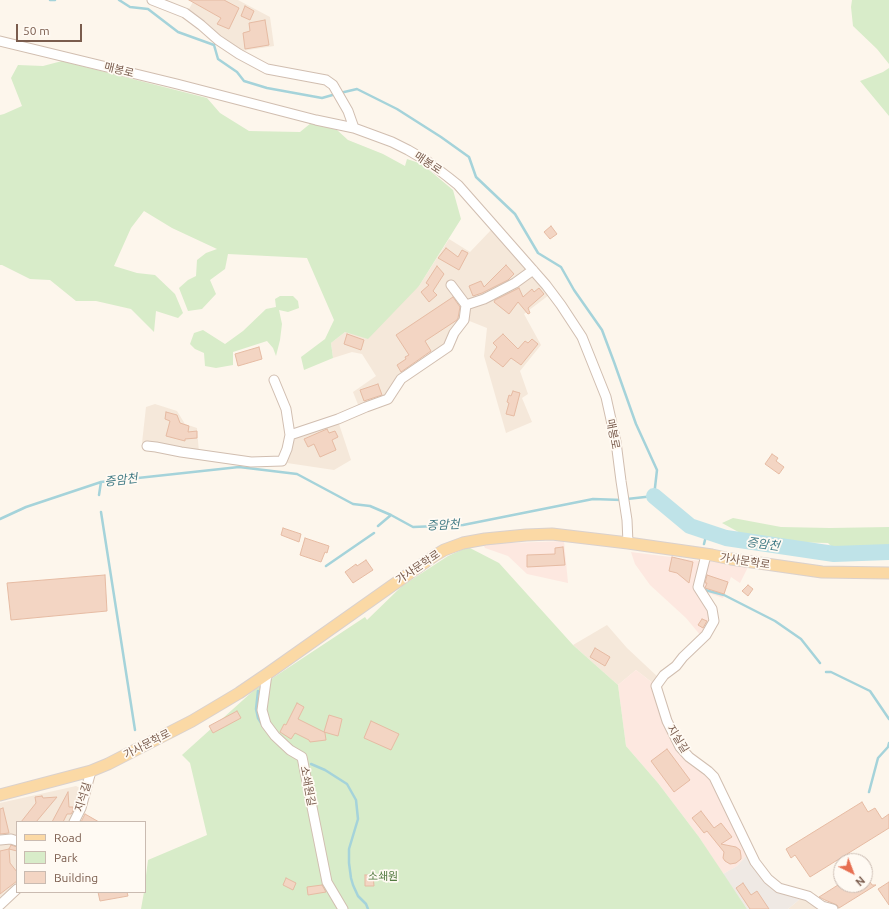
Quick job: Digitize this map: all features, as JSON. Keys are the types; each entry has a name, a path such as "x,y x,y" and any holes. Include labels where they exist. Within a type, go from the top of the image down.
{"main road":[{"name":"가사문학로","path":"0,795 91,771 114,761 192,721 220,705 267,674 434,556 444,550 463,543 485,539 552,534 628,543 822,572 889,573"}],"street":[{"path":"152,0 185,13 218,40 267,70 326,80 332,85 348,111 354,128"},
{"name":"매봉로","path":"0,41 185,86 316,120 354,128 392,142 408,150 427,161 448,177 458,185 533,270 561,305 582,337 606,397 616,442 622,481 627,520 628,543"},
{"path":"466,305 484,299 515,283 533,270"},
{"path":"290,435 338,419 388,399 401,379 448,347 454,333 464,320 466,305 451,285"},
{"path":"147,446 251,462 282,461 287,449 290,435 286,409 274,380"},
{"name":"지실길","path":"706,555 698,587 712,609 714,621 706,635 683,657 676,666 664,675 656,686 667,721 680,747 689,757 708,770 714,777 755,862 768,879 779,888 808,896 822,906 833,909"},
{"name":"소쇄원길","path":"267,674 262,710 266,724 275,736 290,750 302,758 327,882 343,909"},
{"name":"지석길","path":"74,821 81,808 91,771"},
{"path":"0,840 11,839 16,841"},
{"path":"0,905 16,890"}],"shaded area":[{"path":"194,0 238,0 270,17 274,46 242,51 188,11"},
{"path":"491,230 525,269 521,277 462,305 461,319 445,347 400,378 387,398 359,407 353,392 376,376 362,354 352,352 333,358 331,343 345,332 419,286 449,239 470,252"},
{"path":"531,275 549,295 524,314 541,345 520,371 528,394 522,398 532,422 506,433 484,356 487,328 467,320 468,308"},
{"path":"155,404 177,411 185,424 197,428 199,453 142,443 146,407"},
{"path":"338,421 351,460 334,470 287,463 293,436"},
{"path":"564,541 568,583 527,574 508,556 485,548 483,544"},
{"path":"631,552 700,561 695,587 711,610 713,621 701,636 686,618 650,585 635,564"},
{"path":"708,560 748,567 740,583 731,577 723,598 706,592 701,584"},
{"path":"607,625 627,648 659,678 654,684 636,670 618,685 573,645"},
{"path":"636,670 654,684 664,721 712,780 748,854 737,866 723,874 699,837 658,783 626,746 618,685"},
{"path":"76,786 82,789 77,810 71,821 16,821 16,838 0,839 0,803"},
{"path":"16,842 16,885 0,898 0,843"},
{"path":"748,854 777,891 800,899 788,909 747,909 723,874 737,866"},
{"path":"800,899 810,901 821,909 788,909"}],"green space":[{"path":"852,0 889,0 889,64 877,49 853,26 851,7"},
{"path":"62,61 207,98 220,113 249,131 300,132 311,123 337,130 348,140 383,154 405,166 407,159 422,164 453,190 461,219 419,286 368,339 345,332 331,343 333,358 304,370 301,357 325,339 334,320 307,258 228,254 225,269 210,280 216,294 202,309 188,311 179,288 188,280 196,276 197,260 206,253 217,249 172,228 144,211 131,228 114,266 137,273 155,275 175,294 183,313 178,318 156,311 154,332 131,309 96,301 76,301 50,280 30,279 0,265 0,115 22,106 11,78 18,65 43,66"},
{"path":"889,68 889,116 860,81"},
{"path":"280,296 293,296 298,301 299,308 288,312 279,310 282,324 276,356 273,348 267,341 233,352 233,365 216,368 205,366 204,353 195,349 190,344 194,333 203,330 225,344 243,331 266,309 276,307 275,299"},
{"path":"733,518 781,527 889,527 889,546 834,549 828,543 753,540 722,523"},
{"name":"소쇄원","path":"468,547 499,563 573,645 618,685 626,746 658,783 699,837 747,909 141,909 144,893 146,893 148,860 207,835 190,763 182,755 253,691 365,617 367,620 402,586 448,556"}],"building":[{"path":"189,0 224,0 239,8 229,29 217,24 221,18"},
{"path":"245,6 254,11 250,20 241,16"},
{"path":"265,20 269,45 245,49 243,33 250,31 249,23"},
{"path":"551,226 557,234 550,239 544,232"},
{"path":"446,248 458,257 462,250 468,253 459,270 438,258"},
{"path":"506,265 514,274 508,280 473,296 469,286 481,281 484,287"},
{"path":"437,266 444,274 433,291 437,295 429,302 421,292 429,285 426,283"},
{"path":"519,288 523,297 532,289 534,292 539,288 544,294 528,308 530,313 528,314 518,302 509,314 494,302 495,300"},
{"path":"453,297 460,307 457,320 425,341 431,351 401,372 397,365 409,355 396,335"},
{"path":"347,334 364,340 361,350 344,344"},
{"path":"503,334 518,349 525,341 528,343 532,339 538,344 521,365 511,358 503,367 490,357 497,347 493,343"},
{"path":"259,347 262,359 238,366 235,354"},
{"path":"378,384 382,395 364,401 360,390"},
{"path":"513,391 520,393 514,416 506,414 509,403 507,402 509,395 511,396"},
{"path":"166,412 177,415 180,423 189,426 188,432 197,431 197,438 185,439 185,441 166,436 170,421 165,419"},
{"path":"327,429 329,433 335,431 338,437 332,440 336,450 320,457 314,444 308,447 304,439"},
{"path":"772,454 778,458 776,461 784,467 779,474 765,464"},
{"path":"283,528 301,534 299,542 281,535"},
{"path":"305,538 329,546 327,553 325,552 321,562 300,555"},
{"path":"563,547 565,565 527,567 527,555 555,554 555,548"},
{"path":"672,557 693,562 689,583 677,573 669,571"},
{"path":"366,560 373,570 353,583 345,572 356,564 357,566"},
{"path":"105,575 107,611 11,620 7,583"},
{"path":"707,575 728,582 724,594 705,588 707,583 705,583"},
{"path":"748,585 753,589 748,596 742,591"},
{"path":"702,619 707,621 703,628 698,625"},
{"path":"595,648 610,657 605,666 590,657"},
{"path":"297,703 304,707 298,719 324,732 326,740 310,742 309,740 295,733 291,739 280,732 284,724 286,725"},
{"path":"237,711 241,718 213,733 209,726"},
{"path":"329,715 342,719 338,736 324,732"},
{"path":"371,721 399,734 391,750 364,738"},
{"path":"667,749 690,780 674,792 651,761"},
{"path":"68,792 69,807 73,807 73,811 71,814 67,814 64,821 53,821"},
{"path":"35,797 57,797 37,821 22,821 36,803"},
{"path":"862,802 868,812 875,808 882,819 889,814 889,828 849,853 833,853 833,863 810,877 795,855 791,858 786,849"},
{"path":"3,808 9,833 0,834 0,809"},
{"path":"701,811 714,828 721,823 732,837 721,844 736,847 740,850 741,859 736,863 730,864 725,861 723,858 724,852 707,831 704,833 692,818"},
{"path":"85,814 97,821 82,821"},
{"path":"11,845 16,847 16,851 9,849"},
{"path":"9,849 10,863 16,871 16,882 0,894 0,851"},
{"path":"365,875 373,875 374,886 365,886"},
{"path":"286,878 296,883 293,890 283,885"},
{"path":"889,882 889,905 878,889"},
{"path":"743,883 751,895 757,891 769,909 750,909 736,888"},
{"path":"322,885 326,892 308,895 307,887"},
{"path":"833,888 833,893 863,893 839,908 837,905 819,897"},
{"path":"98,893 127,893 128,896 100,901"}],"waterway":[{"path":"50,0 55,0"},
{"path":"119,0 130,7 148,9 178,32 214,45 218,59 237,72 244,81 267,88 322,98 336,94"},
{"path":"340,93 357,89 397,109 469,157 476,177 515,214 538,253 561,267 574,290 602,330 636,424 657,470 654,496 627,499"},
{"name":"증암천","path":"0,519 26,507 101,482 239,467 297,474 353,504 370,506 413,527 463,525 593,499 622,500"},
{"path":"99,495 101,482"},
{"name":"증암천","path":"654,496 690,526 726,538 834,554 889,552"},
{"path":"101,512 135,730"},
{"path":"378,526 391,515"},
{"path":"704,544 707,532"},
{"path":"326,566 374,533"},
{"path":"705,590 724,595 775,621 801,639 820,663"},
{"path":"826,672 831,672 870,691 889,719"},
{"path":"258,691 256,709 258,718 263,726"},
{"path":"869,792 878,758 888,747 889,743"},
{"path":"311,764 325,770 347,784 356,800 358,819 349,849 349,863 353,885 358,896 366,904 368,909"}]}
